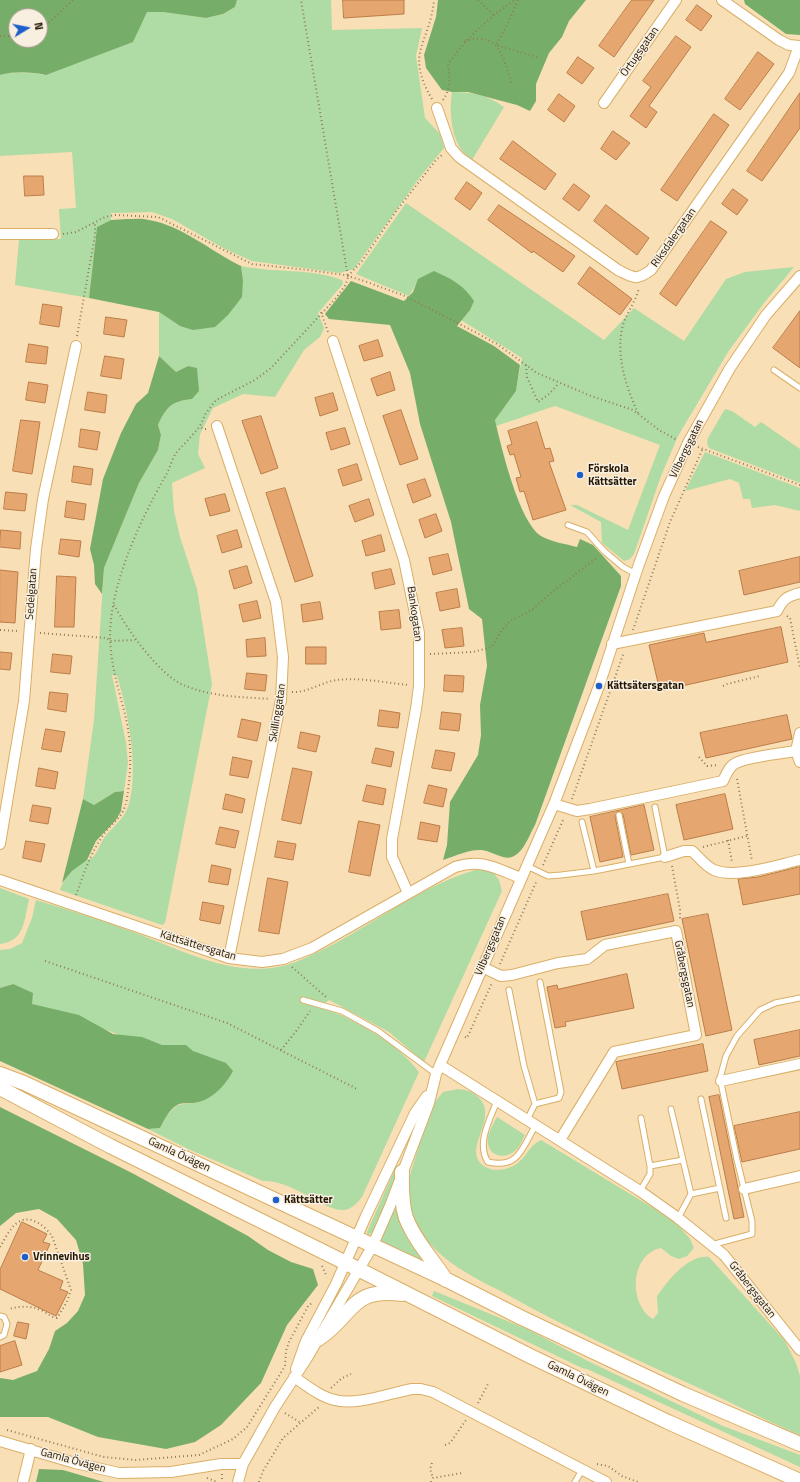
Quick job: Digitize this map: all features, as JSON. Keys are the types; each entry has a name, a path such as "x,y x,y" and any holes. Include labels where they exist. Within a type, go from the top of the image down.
{"main road":[{"name":"Gamla Övägen","path":"0,1074 30,1086 447,1280 520,1317 683,1394 800,1444"},
{"name":"Gamla Övägen","path":"0,1088 192,1188 360,1269 598,1389 800,1481"},
{"path":"402,1172 402,1197 406,1217 414,1235 447,1280"},
{"path":"318,1339 331,1331 351,1307 362,1298 388,1292 408,1294"}],"street":[{"name":"Örtugsgatan","path":"604,103 676,0"},
{"path":"722,0 780,40 789,45 800,46"},
{"name":"Riksdalergatan","path":"437,108 451,148 459,157 618,270 634,278 642,277 651,270 789,73 800,46"},
{"path":"0,234 53,234"},
{"name":"Vilbergsgatan","path":"372,1246 390,1206 429,1103 438,1070 526,865 554,804 598,686 664,496 688,444 734,362 766,314 800,276"},
{"name":"Bankogatan","path":"333,341 404,560 419,633 419,686 408,760 392,840 392,856 408,893"},
{"name":"Sedelgatan","path":"0,844 24,701 36,549 43,499 76,346"},
{"name":"Skillinggatan","path":"217,426 276,602 284,657 283,690 229,958"},
{"path":"612,644 777,611 782,600 791,595 800,593"},
{"path":"800,733 796,751 800,762"},
{"path":"554,804 577,811 723,781 729,769 736,763 796,751"},
{"path":"668,856 684,851 692,852 712,869 722,873 754,870 800,860"},
{"name":"Kättsättersgatan","path":"0,880 229,958 262,962 283,959 312,948 455,867 469,862 486,864 521,878"},
{"name":"Gråbergsgatan","path":"482,967 501,976 512,975 558,963 587,959 605,945 676,931 696,1035 614,1052 560,1140"},
{"path":"721,1081 800,1064"},
{"name":"Gråbergsgatan","path":"438,1070 497,1101 640,1191 678,1218 724,1255 800,1350"},
{"name":"Vilbergsgatan","path":"357,1239 366,1216 415,1113 432,1090"},
{"path":"744,1189 800,1176"},
{"path":"294,1377 306,1341 357,1239"},
{"path":"238,1482 243,1464 360,1269 372,1246"},
{"path":"294,1377 324,1396 347,1402 412,1390 421,1389 433,1392 606,1482"},
{"name":"Gamla Övägen","path":"0,1441 75,1463 119,1473 171,1472 221,1464 243,1464"},
{"path":"23,1482 31,1449"}],"lane":[{"path":"774,370 800,388"},
{"path":"568,525 587,532 604,551 623,567 636,574"},
{"path":"526,865 548,876 594,871 668,856 655,807"},
{"path":"619,815 629,864"},
{"path":"582,822 594,871"},
{"path":"535,1104 559,1098 561,1092 540,982"},
{"path":"497,1101 483,1139 484,1155 488,1162 500,1164 511,1162 519,1154 535,1104 524,1066 508,990"},
{"path":"711,1245 752,1234 752,1222 720,1078 726,1056 733,1043 760,1010 775,1003 800,998"},
{"path":"303,1000 342,1012 378,1031 438,1070"},
{"path":"701,1099 726,1218"},
{"path":"671,1109 691,1194 678,1218"},
{"path":"640,1191 650,1174 650,1166 641,1118"},
{"path":"650,1166 683,1160"},
{"path":"691,1194 720,1188"},
{"path":"0,1316 4,1317 7,1324 4,1335 0,1337"},
{"path":"575,1482 582,1470"}],"path":[{"path":"48,23 73,0"},
{"path":"73,904 84,872 100,838 121,815 127,799 130,769 130,747 110,641 113,605 130,550 154,496 176,454 200,426 206,413 216,400 255,380 271,368 346,284 348,276 301,0"},
{"path":"434,0 432,12 419,53 420,75 437,108 449,92 450,83 448,64 465,41 482,24 517,0"},
{"path":"478,0 494,15"},
{"path":"496,45 508,23 517,0"},
{"path":"465,41 476,38 487,39 496,45 540,58"},
{"path":"496,45 512,84"},
{"path":"348,276 362,261 397,210 436,160 451,148"},
{"path":"53,234 76,232 105,217 114,215 158,217 252,264 348,276 405,296 497,344 526,365 559,383 632,410 659,430 677,440"},
{"path":"76,346 82,301 95,235 95,223"},
{"path":"638,414 632,401 622,365 620,348 623,325 637,296 642,277"},
{"path":"321,312 322,319 333,341"},
{"path":"526,365 527,377 538,402 549,394 559,383"},
{"path":"200,426 203,429 217,426"},
{"path":"703,448 800,485"},
{"path":"419,654 473,652 492,647 501,631 510,621 532,610 577,571 593,562 604,551"},
{"path":"113,605 136,640 155,662 184,686 221,695 263,698"},
{"path":"777,611 790,618 800,668"},
{"path":"0,630 86,635 106,638 110,641 123,639 136,640"},
{"path":"724,686 760,676"},
{"path":"283,690 294,692 309,690 321,683 338,680 419,686"},
{"path":"700,757 707,766 736,763"},
{"path":"723,781 737,779 754,870"},
{"path":"692,852 710,844 747,836"},
{"path":"728,840 734,873"},
{"path":"668,856 681,916 676,931"},
{"path":"283,959 342,1012"},
{"path":"45,960 227,1023 357,1089"},
{"path":"281,1050 297,1030 307,1013 318,1005"},
{"path":"0,1246 17,1222 24,1220 38,1222 48,1229 52,1236 71,1290 67,1302 57,1318 25,1305 6,1310"},
{"path":"321,1264 325,1270 327,1284"},
{"path":"0,1428 104,1457 136,1460 199,1455 233,1439 247,1427 285,1366 286,1352 289,1342 308,1306 316,1300"},
{"path":"259,1482 262,1471 283,1438 319,1407 324,1396 342,1378 351,1374"},
{"path":"431,1482 433,1478 430,1469 432,1463"},
{"path":"433,1478 462,1473"}],"green space":[{"path":"0,0 237,0 235,7 223,14 206,18 163,12 147,12 133,42 46,75 23,72 0,75"},
{"path":"237,0 331,0 332,30 422,28 416,56 425,118 440,134 444,148 420,177 354,269 340,273 252,261 225,249 172,219 152,212 111,213 111,220 97,227 89,298 15,285 19,240 61,239 59,209 76,208 72,152 0,156 0,75 22,72 44,75 132,42 147,12 163,12 206,18 223,14 235,7"},
{"path":"438,0 586,0 569,21 562,37 549,53 536,84 536,101 530,111 517,105 468,92 452,92 442,90 426,68 424,55 436,17"},
{"path":"744,0 800,0 800,35 786,34 745,4"},
{"path":"452,92 486,97 504,107 472,160 460,148 454,134 451,112"},
{"path":"406,203 604,340 634,308 684,341 726,279 745,272 794,267 764,303 728,352 678,436 661,476 634,554 630,559 624,561 602,543 601,522 570,505 577,505 628,530 660,445 555,406 496,426 495,420 516,391 522,358 461,320 470,310 419,279 409,296 356,274"},
{"path":"146,219 173,227 241,266 243,280 242,297 228,315 215,327 193,330 180,326 159,312 89,298 97,227 111,220"},
{"path":"241,266 330,276 342,280 343,284 318,313 324,328 320,337 304,350 275,397 243,394 213,408 200,434 198,454 205,468 172,483 174,511 180,537 197,589 212,684 165,923 162,925 60,890 63,882 72,871 95,855 104,838 125,814 132,790 133,774 131,740 128,722 117,676 112,675 126,743 128,763 124,791 115,792 94,805 83,799 94,720 104,568 139,483 158,450 161,435 158,425 170,406 179,401 192,399 197,376 197,368 188,366 176,372 159,356 159,312 180,326 243,280"},
{"path":"434,271 446,276 461,286 474,301 470,310 457,326 494,346 520,365 516,391 495,420 512,482 525,516 533,528 545,538 577,547 580,539 593,545 621,576 621,586 535,825 527,842 515,856 509,858 482,850 477,850 462,853 443,860 447,845 450,802 478,755 481,735 480,705 487,666 482,619 469,609 451,522 420,424 410,373 390,325 329,319 325,314 351,281 404,301 413,292 418,279"},
{"path":"159,356 176,372 188,366 197,368 199,391 192,399 179,401 170,406 158,425 161,435 158,450 139,483 104,568 102,594 95,584 94,565 90,549 103,479 121,433 136,404 148,393"},
{"path":"725,409 732,411 755,427 761,422 800,449 800,483 709,448 707,443 708,438"},
{"path":"705,452 800,488 800,511 775,505 752,508 750,499 743,499 739,483 730,479 685,491"},
{"path":"124,791 121,811 116,820 96,841 87,860 72,871 62,883 83,799 94,805 115,792"},
{"path":"475,870 492,871 499,880 502,891 424,1062 389,1032 329,1000 320,1007 352,1020 373,1032 393,1046 419,1072 362,1197 354,1205 344,1210 326,1206 286,1185 263,1181 188,1149 148,1129 160,1128 165,1117 177,1105 200,1102 231,1074 32,1004 12,984 0,988 0,950 10,949 22,943 32,918 36,900 109,923 193,956 235,967 256,969 277,967 298,961 321,951 429,889 452,878"},
{"path":"0,888 29,899 24,922 19,934 14,939 0,944"},
{"path":"13,984 33,993 32,1004 79,1015 113,1034 142,1037 162,1045 186,1045 193,1051 226,1063 233,1071 227,1081 215,1094 199,1102 177,1105 169,1112 160,1128 148,1129 0,1061 0,988"},
{"path":"458,1089 473,1093 483,1104 485,1113 484,1123 476,1151 478,1159 484,1166 497,1170 512,1167 523,1158 534,1144 541,1140 655,1209 679,1226 690,1239 694,1248 687,1256 679,1259 671,1256 661,1248 651,1252 643,1260 638,1269 636,1292 639,1302 645,1312 653,1319 658,1313 657,1296 673,1276 686,1264 701,1257 709,1257 785,1341 796,1363 800,1376 800,1435 551,1318 468,1274 441,1255 433,1247 420,1231 412,1214 409,1195 410,1175 431,1107 443,1092"},
{"path":"0,1107 132,1173 248,1236 268,1250 291,1262 313,1269 318,1285 287,1325 261,1383 221,1425 195,1442 166,1449 98,1437 48,1417 0,1417 0,1378 13,1380 37,1371 49,1349 55,1331 67,1323 78,1311 85,1295 83,1264 76,1240 57,1219 39,1209 16,1213 0,1226"},
{"path":"497,1117 525,1135 520,1145 511,1154 503,1156 495,1154 489,1148 489,1134"},
{"path":"395,1169 397,1171 394,1185 375,1231 368,1235 367,1232"},
{"path":"399,1207 405,1234 420,1253 425,1264 380,1242 395,1209"},
{"path":"434,1291 527,1329 588,1361 723,1426 800,1455 800,1467 582,1368 432,1296"},
{"path":"39,1469 63,1470 104,1482 36,1482"}],"building":[{"path":"343,0 404,0 404,14 344,18"},
{"path":"632,0 654,0 614,57 599,46"},
{"path":"697,5 712,16 701,31 686,20"},
{"path":"676,36 691,47 649,106 657,112 646,128 630,116 651,87 643,81"},
{"path":"758,52 774,64 740,110 725,99"},
{"path":"578,57 594,68 582,84 567,73"},
{"path":"800,93 800,128 762,181 747,171"},
{"path":"559,94 575,106 564,122 548,110"},
{"path":"714,114 729,125 677,201 661,190"},
{"path":"613,131 630,143 616,160 601,149"},
{"path":"513,141 556,174 545,190 500,159"},
{"path":"24,176 43,176 44,195 25,196"},
{"path":"467,182 482,193 470,210 455,199"},
{"path":"574,184 590,196 579,211 563,199"},
{"path":"733,189 748,200 737,215 722,204"},
{"path":"499,205 575,256 563,272 533,251 532,253 488,220"},
{"path":"606,205 649,238 637,255 594,221"},
{"path":"711,221 727,232 676,306 660,294"},
{"path":"590,267 632,299 620,315 578,284"},
{"path":"43,304 62,307 59,327 40,324"},
{"path":"800,311 800,368 773,348"},
{"path":"106,317 127,320 124,337 104,334"},
{"path":"378,340 383,356 364,361 359,346"},
{"path":"29,344 48,347 46,364 26,362"},
{"path":"105,356 124,359 121,379 101,376"},
{"path":"390,372 395,390 377,396 371,379"},
{"path":"29,382 48,385 45,403 26,400"},
{"path":"88,392 107,395 105,413 85,410"},
{"path":"333,393 338,410 320,416 315,398"},
{"path":"401,410 418,459 400,465 383,416"},
{"path":"261,416 278,468 261,474 242,421"},
{"path":"21,420 40,422 32,474 13,471"},
{"path":"537,422 545,449 550,448 554,461 549,462 566,510 533,520 524,491 520,492 516,478 521,477 514,454 510,455 507,446 512,444 508,431"},
{"path":"345,428 350,444 331,450 326,433"},
{"path":"81,429 100,432 97,450 79,447"},
{"path":"357,464 362,480 343,486 338,470"},
{"path":"74,466 93,469 91,485 72,482"},
{"path":"425,479 431,496 413,503 407,485"},
{"path":"285,488 313,576 295,582 266,493"},
{"path":"6,492 27,494 25,511 4,509"},
{"path":"225,494 230,511 210,516 205,499"},
{"path":"369,499 374,515 355,522 349,506"},
{"path":"67,501 86,504 84,520 65,517"},
{"path":"436,514 442,531 425,538 419,520"},
{"path":"1,530 21,532 20,549 0,547"},
{"path":"237,530 242,547 222,553 217,536"},
{"path":"381,535 385,551 366,556 362,541"},
{"path":"61,539 81,541 79,557 59,554"},
{"path":"448,554 452,570 433,575 429,558"},
{"path":"800,557 800,582 744,595 739,571"},
{"path":"247,566 252,583 234,589 229,571"},
{"path":"391,569 395,584 375,589 372,573"},
{"path":"0,570 18,572 15,623 0,622"},
{"path":"57,576 76,577 74,627 55,627"},
{"path":"457,589 460,607 440,611 436,593"},
{"path":"257,601 261,618 243,622 239,605"},
{"path":"320,602 323,619 303,622 301,605"},
{"path":"399,610 401,628 381,630 379,612"},
{"path":"781,627 788,662 660,691 649,645 704,633 706,642"},
{"path":"462,628 464,646 445,648 442,630"},
{"path":"265,638 266,656 247,657 246,640"},
{"path":"306,647 326,647 326,664 306,664"},
{"path":"0,652 12,653 10,670 0,669"},
{"path":"53,654 72,656 70,674 51,672"},
{"path":"247,673 267,675 265,691 245,689"},
{"path":"445,675 464,676 463,692 444,691"},
{"path":"50,692 68,694 66,712 48,709"},
{"path":"380,710 400,713 398,728 378,726"},
{"path":"442,712 461,714 459,731 440,729"},
{"path":"787,715 792,739 706,758 700,733"},
{"path":"242,719 261,723 257,741 238,737"},
{"path":"46,729 65,732 61,752 42,749"},
{"path":"301,732 320,736 316,752 298,748"},
{"path":"376,748 394,752 391,767 372,763"},
{"path":"436,750 455,753 451,771 432,768"},
{"path":"233,757 252,761 248,778 230,775"},
{"path":"39,768 58,772 55,789 36,786"},
{"path":"293,768 312,772 301,824 282,820"},
{"path":"367,785 386,789 383,805 363,801"},
{"path":"429,785 447,789 443,807 424,803"},
{"path":"226,794 245,799 242,813 223,809"},
{"path":"725,794 733,829 684,840 676,805"},
{"path":"33,805 51,808 48,824 30,821"},
{"path":"644,805 654,850 631,855 623,814 618,811 615,816 623,857 600,862 590,817"},
{"path":"359,821 380,825 370,876 349,872"},
{"path":"421,822 440,826 437,842 418,839"},
{"path":"220,827 239,831 235,848 216,844"},
{"path":"26,841 45,844 41,862 23,858"},
{"path":"278,841 296,844 293,860 275,857"},
{"path":"212,865 231,869 228,885 209,882"},
{"path":"800,867 800,894 743,905 738,879 758,877"},
{"path":"268,878 288,882 279,934 259,931"},
{"path":"668,894 674,921 587,940 581,912"},
{"path":"203,902 224,906 220,924 200,920"},
{"path":"708,914 732,1030 706,1036 682,919"},
{"path":"627,974 634,1008 565,1022 566,1026 555,1028 547,987 557,985 558,989"},
{"path":"800,1030 800,1056 759,1065 754,1040"},
{"path":"703,1044 708,1071 622,1089 616,1062"},
{"path":"719,1095 744,1217 734,1219 709,1097"},
{"path":"800,1112 800,1149 742,1162 734,1126"},
{"name":"Vrinnevihus","path":"22,1222 47,1234 43,1242 50,1244 38,1270 63,1281 60,1289 68,1292 56,1316 0,1289 0,1270"},
{"path":"18,1322 29,1324 26,1339 14,1336"},
{"path":"15,1341 22,1365 0,1372 0,1346"}],"place":[{"name":"Förskola Kättsätter","path":"580,475"},
{"name":"Kättsätersgatan","path":"599,686"},
{"name":"Kättsätter","path":"276,1200"},
{"name":"Vrinnevihus","path":"25,1257"}]}
